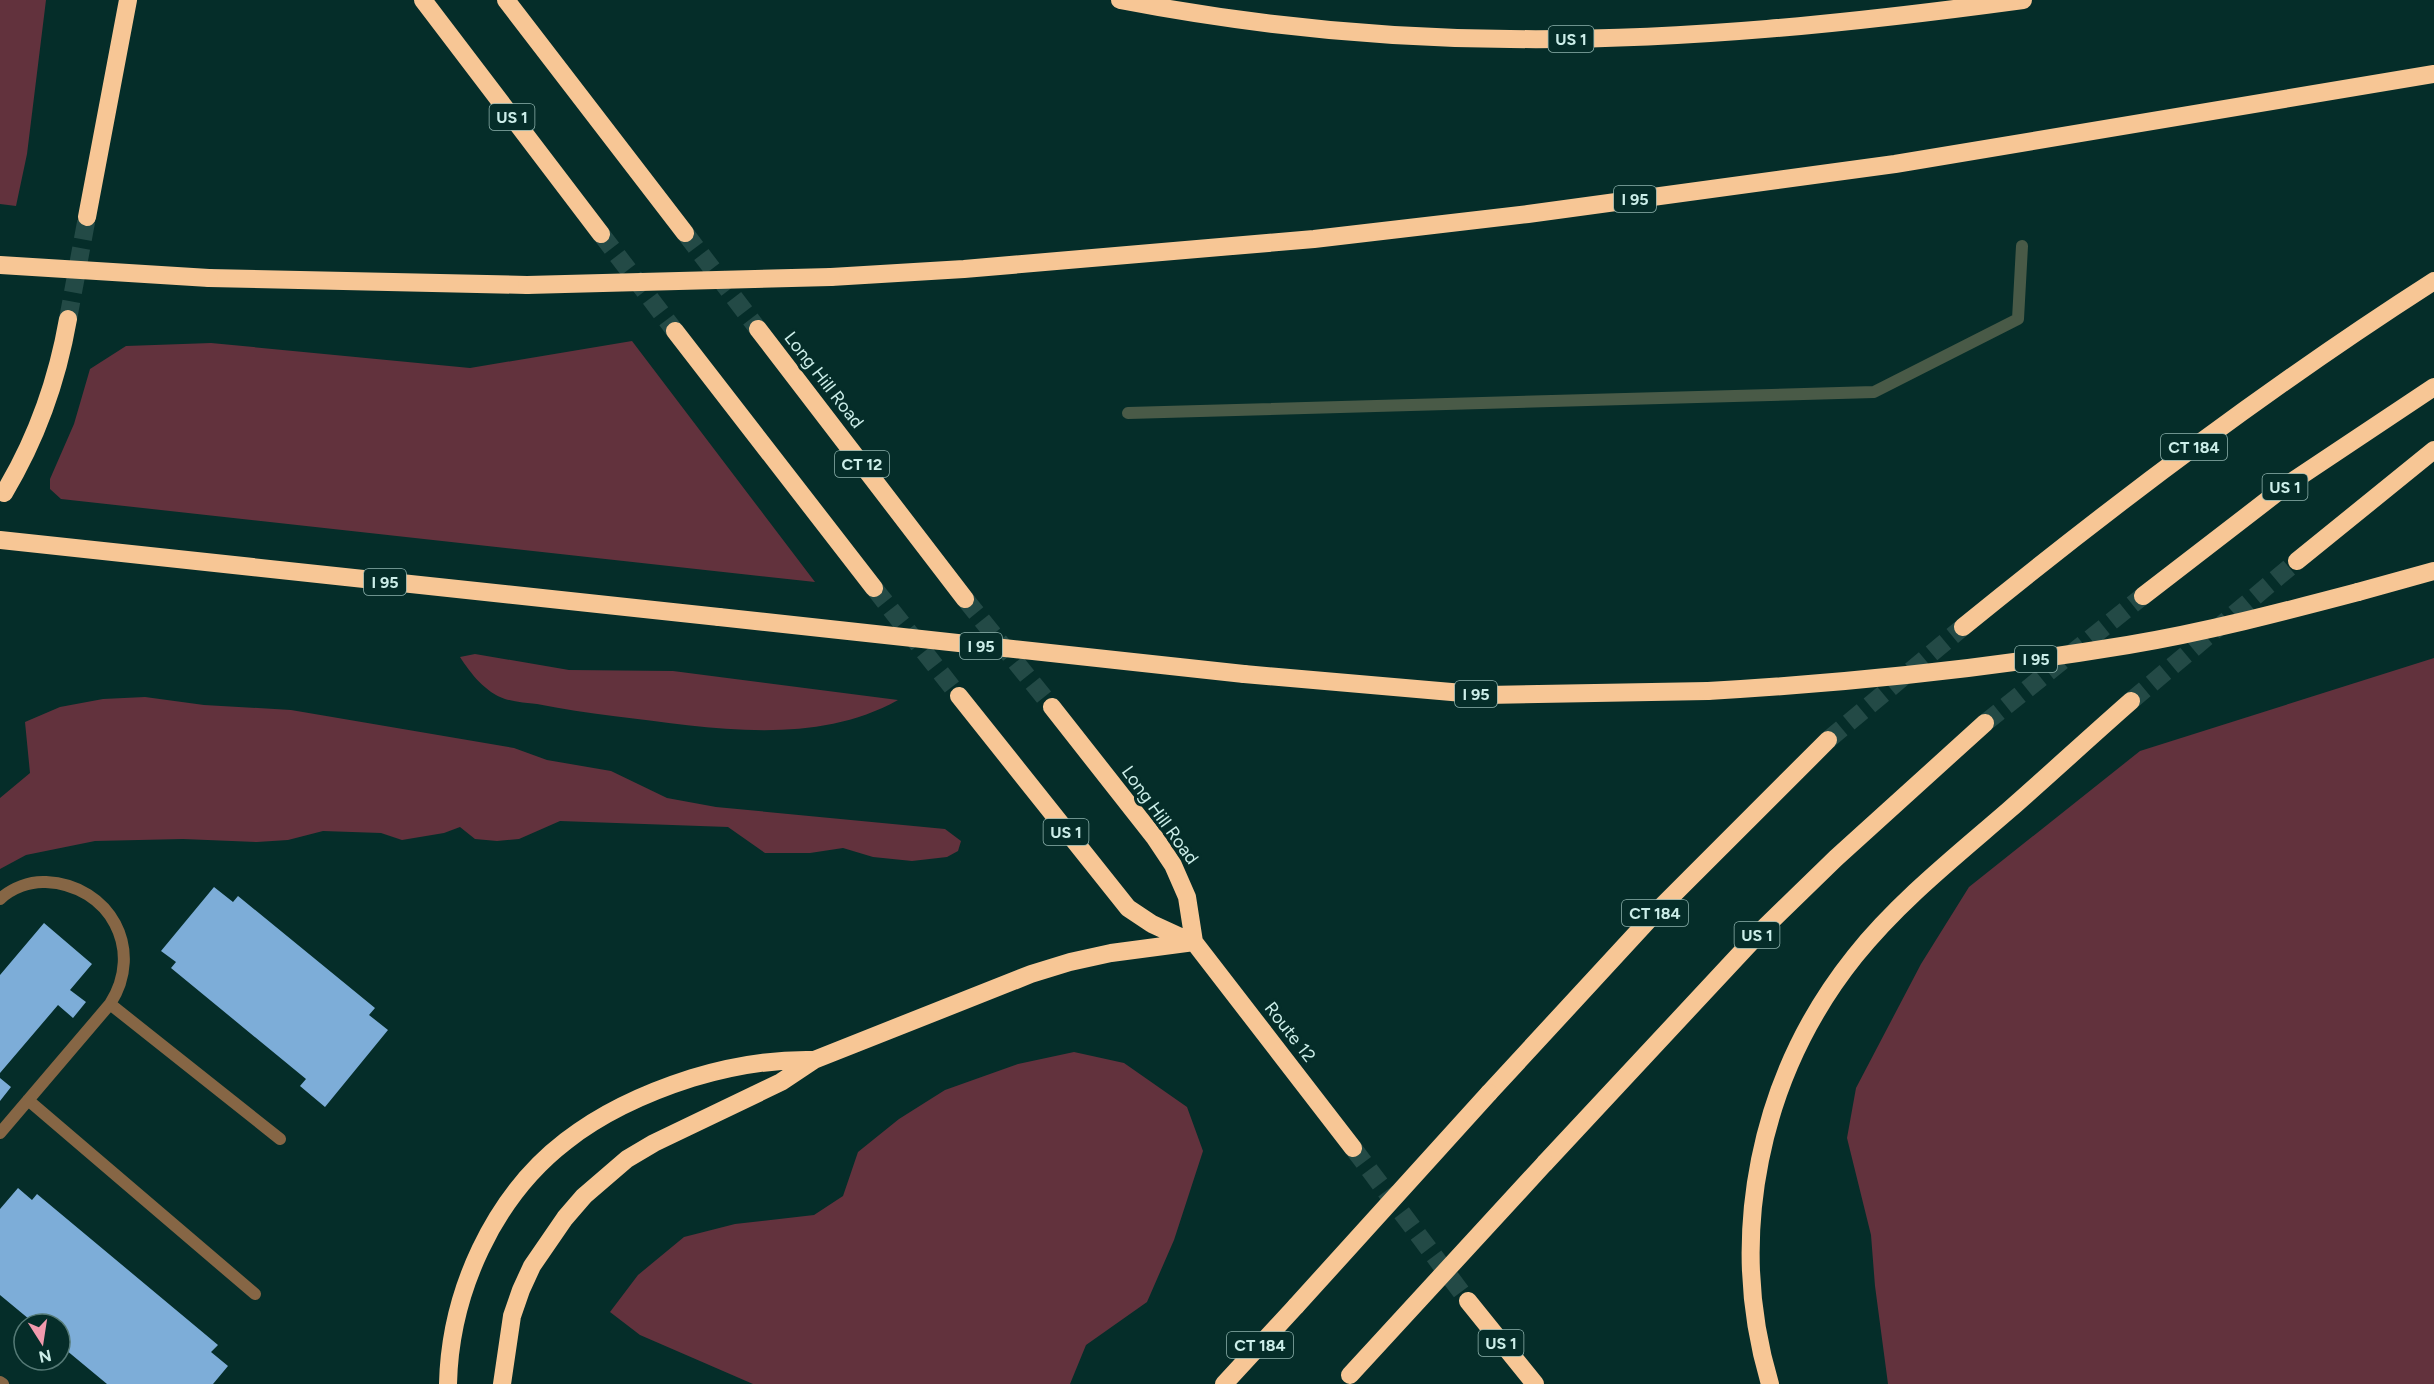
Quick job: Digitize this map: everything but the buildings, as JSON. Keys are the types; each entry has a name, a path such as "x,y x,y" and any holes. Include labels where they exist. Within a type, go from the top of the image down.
{"highway":[{"path":"87,217 128,0"},
{"name":"US 1","path":"423,0 601,234"},
{"path":"506,0 685,233"},
{"name":"US 1","path":"1120,0 1212,16 1308,28 1511,39 1599,38 1751,30 1875,19 2023,0"},
{"name":"I 95","path":"0,265 209,278 527,285 831,277 964,269 1291,241 1528,214 1895,164 2434,74"},
{"name":"CT 184","path":"1963,627 2102,517 2251,405 2362,327 2434,281"},
{"path":"4,492 27,452 46,408 63,351 68,319"},
{"name":"Long Hill Road","path":"758,329 965,599"},
{"path":"675,332 874,588"},
{"name":"US 1","path":"2143,596 2287,485 2434,387"},
{"path":"2297,561 2434,450"},
{"name":"I 95","path":"0,540 1244,674 1486,695 1708,691 1913,675 2022,661 2130,644 2271,614 2434,571"},
{"name":"US 1","path":"958,696 1128,908 1163,930 1194,942"},
{"path":"1770,1384 1760,1349 1752,1300 1750,1254 1753,1205 1757,1169 1768,1121 1789,1064 1805,1033 1854,958 1892,914 2131,701"},
{"name":"Long Hill Road","path":"1052,707 1155,838 1173,866 1187,897 1194,942"},
{"name":"US 1","path":"1346,1380 1766,926 1844,851 1985,723"},
{"name":"CT 184","path":"1224,1384 1656,912 1828,740"},
{"path":"502,1384 509,1332 525,1279 549,1239 584,1196 627,1159 654,1143 773,1086 814,1060 1048,969 1111,953 1194,942"},
{"name":"Route 12","path":"1194,942 1353,1148"},
{"path":"448,1384 453,1328 476,1262 494,1225 516,1191 557,1148 620,1107 676,1083 718,1071 765,1063 814,1060"},
{"name":"US 1","path":"1468,1301 1535,1384"}],"lane":[{"path":"0,899 8,892 25,885 50,882 75,886 88,893 112,916 123,950 119,991 0,1133"},
{"path":"110,1004 280,1139"},
{"path":"28,1100 255,1294"}],"shaded area":[{"path":"0,0 46,0 27,154 16,206 0,204"},
{"path":"632,341 815,582 61,499 50,489 50,479 74,424 90,369 126,346 211,343 470,368"},
{"path":"475,654 569,670 673,671 898,700 865,715 830,724 795,729 758,730 685,725 505,699 485,687 460,657"},
{"path":"2434,658 2434,1384 1888,1384 1875,1286 1871,1235 1847,1138 1856,1088 1921,964 1969,887 2140,751"},
{"path":"145,697 204,705 291,710 514,748 547,760 611,771 667,798 716,807 945,829 961,841 958,851 947,857 912,861 873,857 843,848 810,853 765,853 728,827 560,821 519,839 497,841 475,839 460,827 444,833 402,840 381,833 323,831 288,840 257,842 183,839 95,841 26,855 0,869 0,798 30,773 25,722 60,707 103,699"},
{"path":"1074,1052 1124,1063 1187,1107 1203,1151 1174,1240 1147,1302 1086,1345 1070,1384 753,1384 640,1335 610,1312 638,1275 684,1237 735,1224 814,1215 843,1196 858,1152 899,1119 945,1090 1018,1064"}],"waterway":[{"path":"1128,413 1874,392 2018,319 2022,246"}],"tunnel":[{"path":"68,319 87,217"},
{"path":"685,233 758,329"},
{"path":"601,234 675,331"},
{"path":"2131,701 2297,561"},
{"path":"874,588 959,696"},
{"path":"1985,723 2143,596"},
{"path":"965,599 1052,707"},
{"path":"1828,740 1963,627"},
{"path":"1353,1148 1468,1301"}]}
